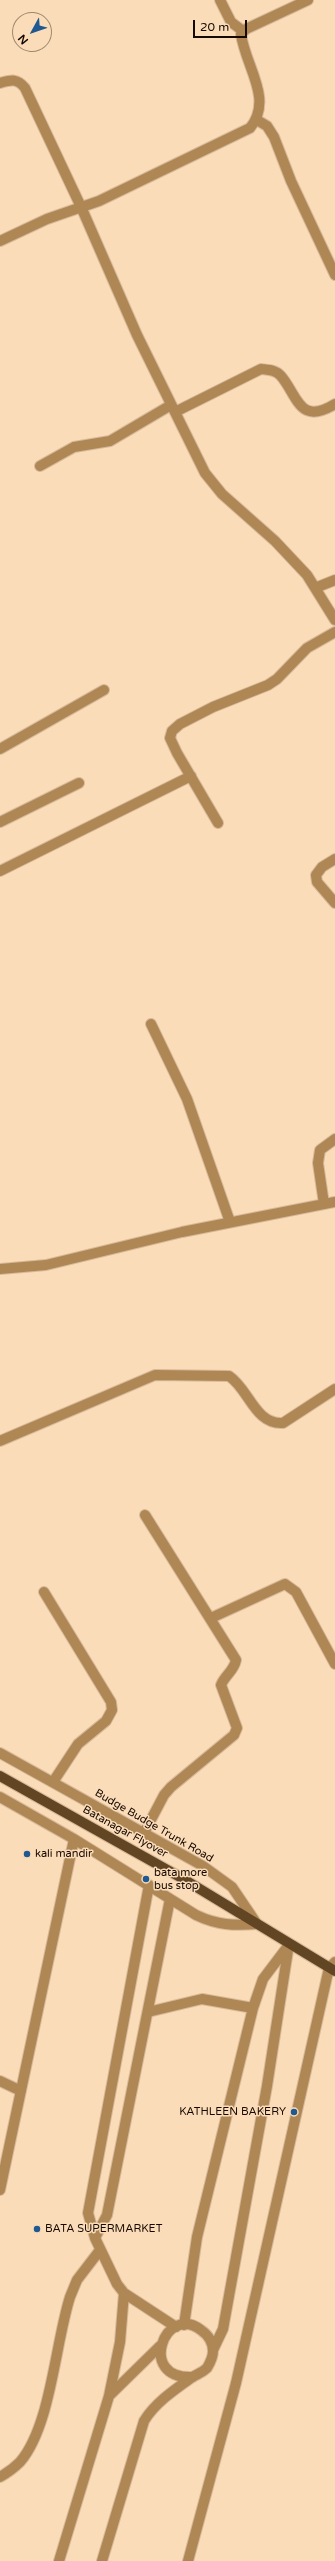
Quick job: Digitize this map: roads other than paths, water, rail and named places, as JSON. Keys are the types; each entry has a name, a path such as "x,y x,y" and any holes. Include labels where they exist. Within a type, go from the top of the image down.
{"main road":[{"name":"Batanagar Flyover","path":"0,1776 180,1877 289,1944"},
{"path":"289,1944 333,1967"}],"street":[{"path":"220,0 231,22 243,31"},
{"path":"243,31 308,0"},
{"path":"0,241 47,219 82,209 242,133 256,120 260,110 260,96 242,40 243,31"},
{"path":"0,83 13,79 20,81 25,88 82,209 138,335 205,473 222,494 275,541 315,588 335,620"},
{"path":"256,120 267,126 274,137 291,181 335,274"},
{"path":"40,466 74,447 110,440 173,408 261,369 272,370 281,376 294,400 306,409 325,410 335,404"},
{"path":"315,588 335,580"},
{"path":"218,823 170,738 172,731 213,707 268,685 277,679 307,648 335,632"},
{"path":"0,749 104,690"},
{"path":"0,871 191,776"},
{"path":"0,822 79,783"},
{"path":"335,859 322,867 316,875 317,882 335,903"},
{"path":"151,1024 187,1099 230,1222"},
{"path":"324,1204 318,1163 320,1150 335,1139"},
{"path":"0,1268 46,1265 230,1222 335,1202"},
{"path":"0,1441 155,1375 229,1376 237,1381 264,1419 274,1424 283,1423 335,1389"},
{"path":"144,1833 170,1787 234,1735 237,1728 221,1685 223,1679 235,1667 236,1660 145,1514"},
{"path":"211,1618 285,1584 296,1592 335,1664"},
{"path":"44,1592 111,1702 112,1710 106,1721 78,1744 53,1782"},
{"name":"Budge Budge Trunk Road","path":"0,1753 203,1866 232,1887 257,1924"},
{"path":"0,1797 74,1839 170,1899 212,1923 228,1926 257,1924"},
{"path":"0,2190 3,2166 21,2091 74,1839"},
{"path":"149,1885 88,2202 88,2213 100,2250 117,2284 124,2293 180,2326 200,2329 207,2334 213,2350"},
{"path":"95,2238 107,2215 170,1899"},
{"path":"180,2326 197,2237 253,2008 263,1979 289,1944"},
{"path":"102,2561 144,2421 152,2409 207,2367 223,2329 267,2086 289,1944"},
{"path":"188,2561 236,2383 333,1967"},
{"path":"148,2012 202,1999 253,2008"},
{"path":"0,2082 21,2091"},
{"path":"0,2477 19,2463 31,2444 43,2414 70,2297 77,2280 100,2250"},
{"path":"58,2561 109,2396 120,2342 124,2293"},
{"path":"109,2396 160,2346 168,2332 180,2326"},
{"path":"160,2346 163,2363 168,2370 175,2375 193,2377"}],"place":[{"name":"kali mandir","path":"27,1854"},
{"name":"bata more bus stop","path":"146,1879"},
{"name":"KATHLEEN BAKERY","path":"294,2112"},
{"name":"BATA SUPERMARKET","path":"37,2229"}]}
